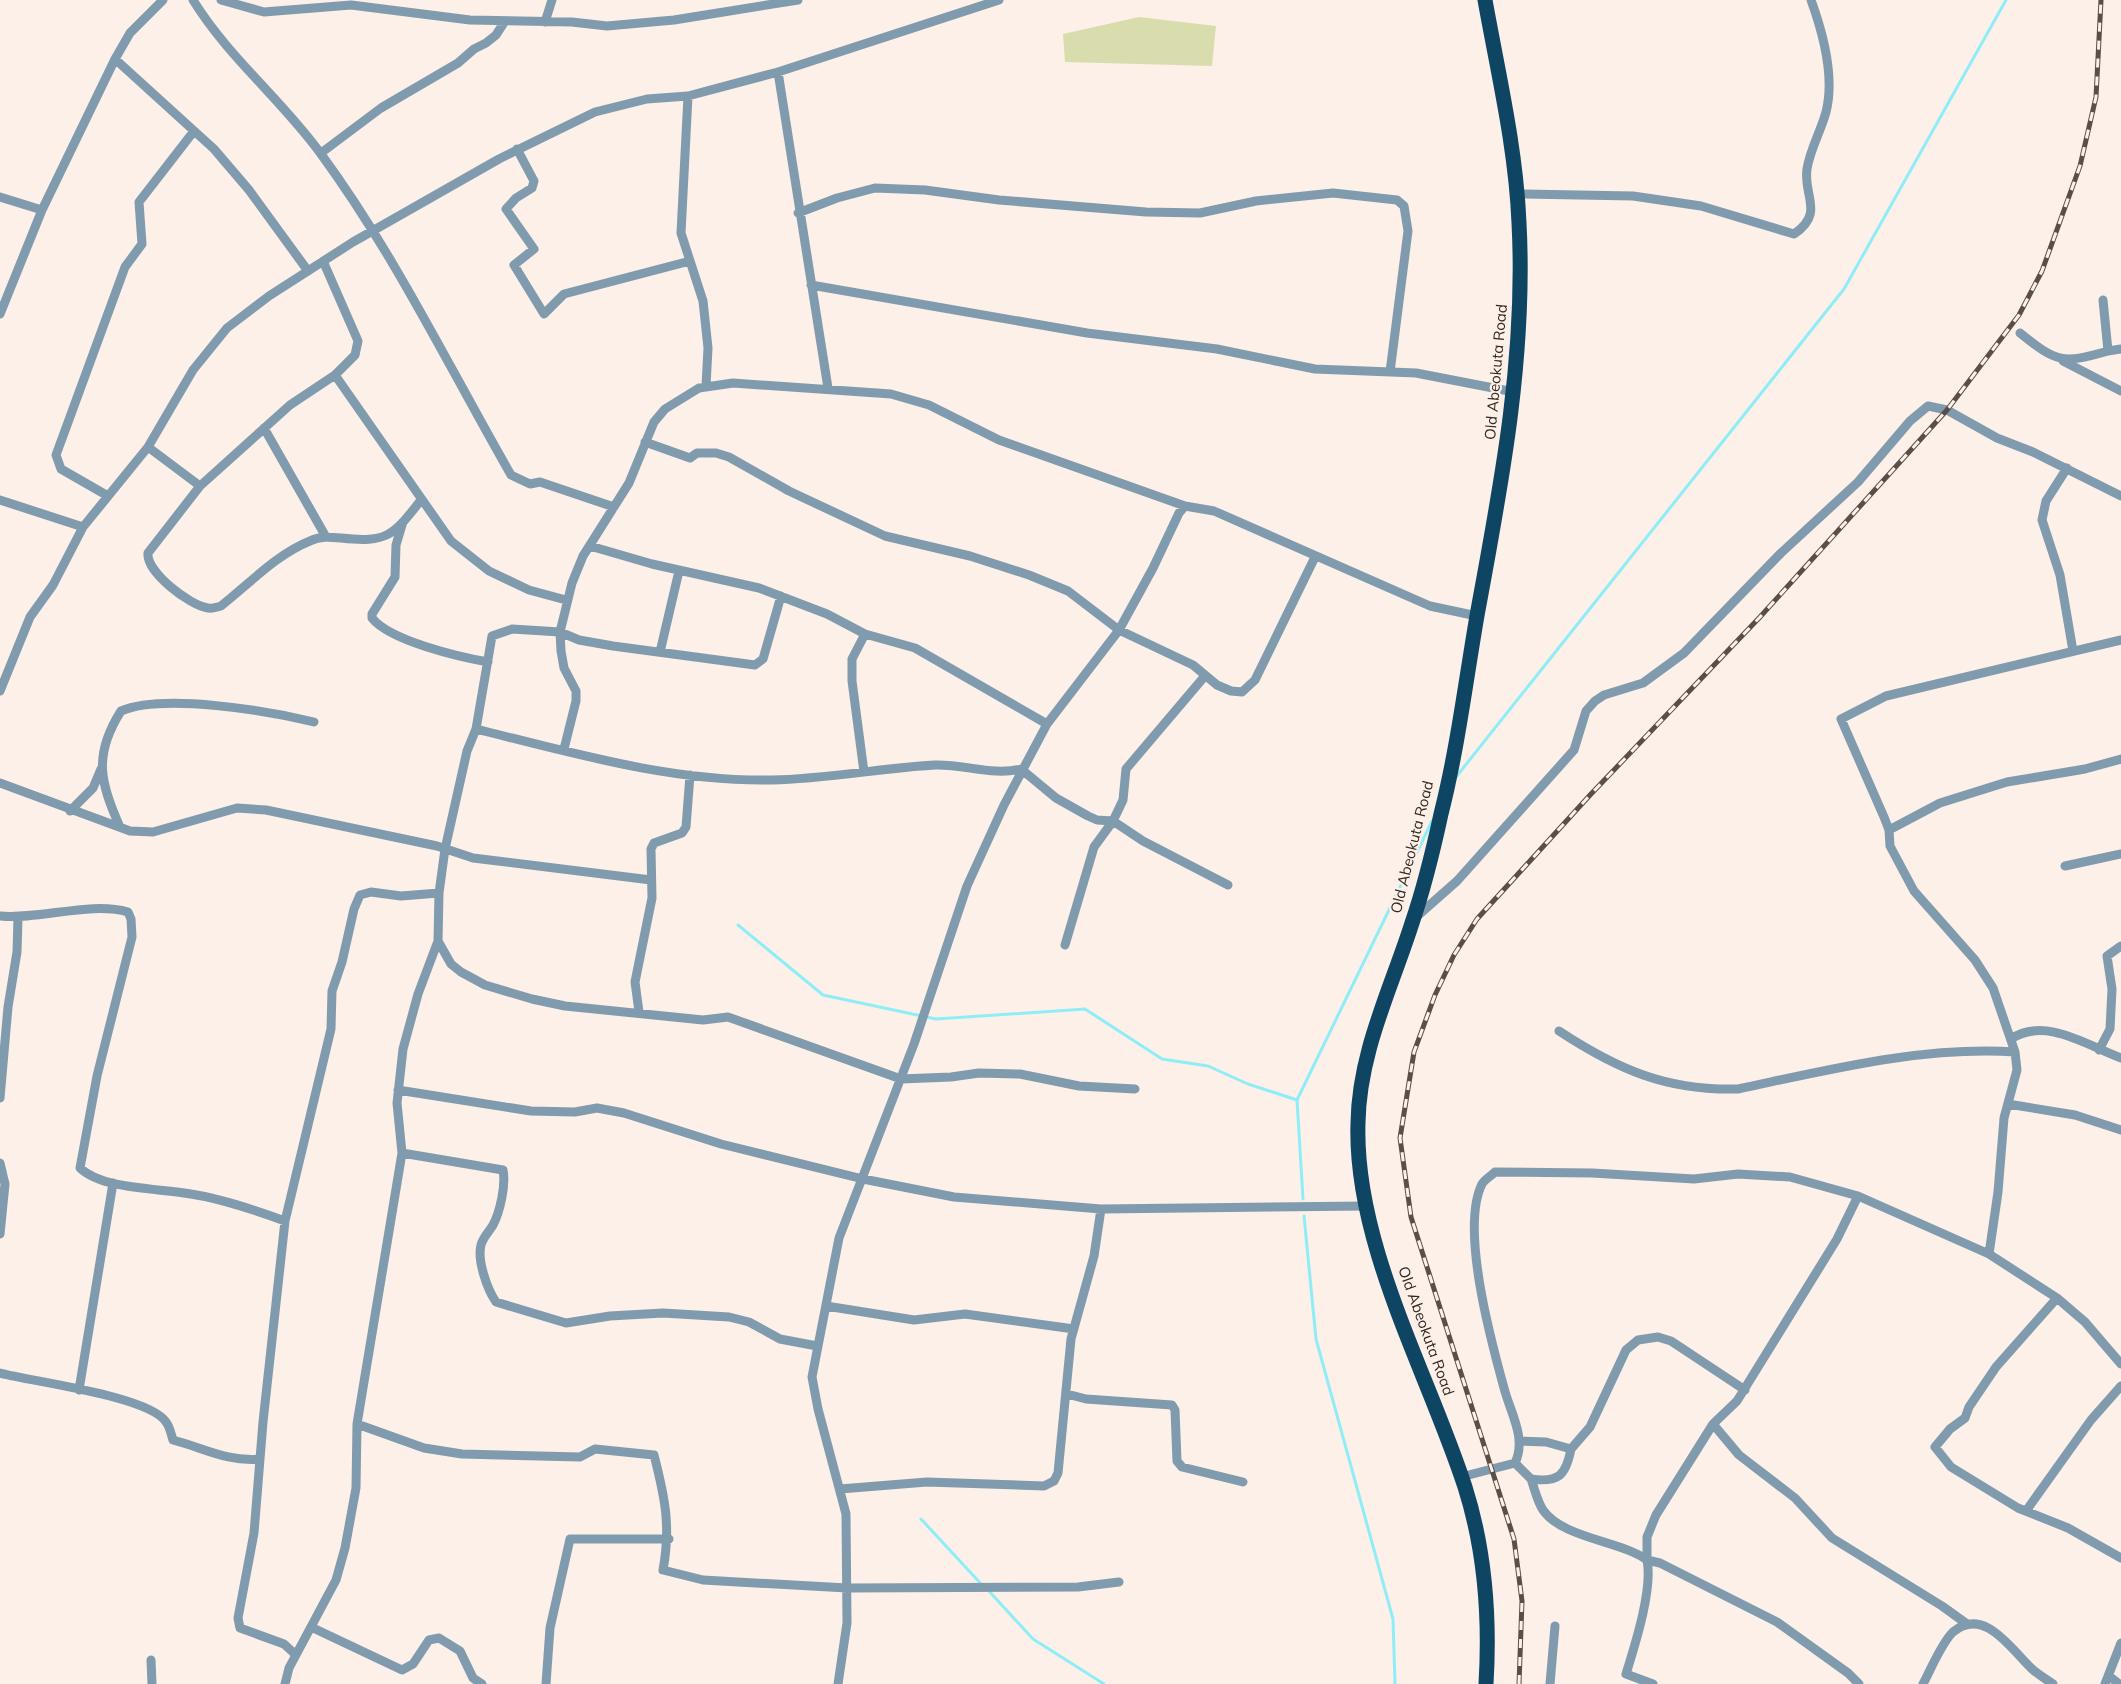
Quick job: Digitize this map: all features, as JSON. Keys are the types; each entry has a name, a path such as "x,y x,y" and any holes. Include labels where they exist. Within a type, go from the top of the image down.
{"highway":[{"name":"Old Abeokuta Road","path":"1485,0 1517,194 1520,315 1514,392 1503,472 1443,810 1413,920 1372,1036 1361,1079 1358,1124 1359,1165 1366,1206 1378,1253 1461,1477 1478,1544 1485,1587 1488,1636 1486,1684"}],"street":[{"path":"0,314 42,210 115,59 130,33 163,0"},
{"path":"194,0 220,39 281,105 321,153 409,289 511,475 530,484 540,482 614,507"},
{"path":"221,0 264,12 351,5 470,20 633,26 798,0"},
{"path":"545,22 552,0"},
{"path":"1517,194 1633,195 1701,206 1794,234 1806,224 1813,203 1806,172 1829,98 1828,70 1811,0"},
{"path":"0,691 3,676 30,617 53,585 84,527 148,447 193,370 227,328 269,296 373,231 517,150 595,112 647,99 688,96 778,72 994,1"},
{"path":"321,153 381,108 458,63 474,49 486,43 496,35 505,21"},
{"path":"115,59 214,149 249,190 308,271"},
{"path":"778,72 798,213 828,388"},
{"path":"688,96 680,211 681,234 703,301 706,322 706,386"},
{"path":"108,496 61,469 56,455 125,267 142,244 139,202 194,131"},
{"path":"517,150 534,181 532,188 516,198 506,209 534,249 514,265 544,314 564,294 690,261"},
{"path":"798,213 837,198 875,188 925,190 999,200 1146,212 1200,213 1256,201 1333,193 1397,200 1404,206 1408,231 1390,372"},
{"path":"0,197 42,210"},
{"path":"323,261 359,344 355,355 335,375 290,405 200,486 147,557 175,592 194,604 210,609 221,606 289,551 310,540 326,537 367,541 382,539 402,525 421,500"},
{"path":"811,285 1087,333 1217,349 1315,369 1433,376 1514,392"},
{"path":"2103,300 2108,351"},
{"path":"2020,333 2046,353 2121,391"},
{"path":"2063,361 2121,349"},
{"path":"335,375 451,541 489,571 529,590 566,600"},
{"path":"564,749 575,714 576,691 564,668 560,632 566,600 590,546 629,483 654,422 665,409 706,386 734,383 828,388 891,394 929,405 999,440 1185,506 1214,511 1430,606 1477,616"},
{"path":"1413,920 1457,881 1574,750 1586,711 1594,701 1604,695 1643,683 1684,653 1781,553 1858,482 1918,412 1928,406 1947,410 1997,438 2067,468 2121,496"},
{"path":"264,428 326,537"},
{"path":"645,442 690,458 697,453 716,453 729,457 789,491 885,536 969,556 1029,575 1068,591 1119,630 1193,665 1204,677 1231,691 1242,692 1248,688 1265,661 1315,557"},
{"path":"148,447 200,486"},
{"path":"2067,468 2046,501 2042,520 2060,575 2073,651"},
{"path":"0,501 84,527"},
{"path":"838,1684 847,1623 846,1514 818,1409 812,1377 839,1238 901,1079 967,886 1021,769 1047,724 1119,630 1153,568 1179,513 1185,506"},
{"path":"402,525 396,545 395,577 372,614 372,618 389,631 417,643 464,658 488,662"},
{"path":"590,546 679,571 759,588 827,614 865,634 915,648 1047,724"},
{"path":"660,652 679,571"},
{"path":"285,1684 296,1655 336,1580 345,1548 356,1488 357,1424 402,1153 397,1103 403,1049 418,994 438,941 439,893 445,849 467,751 476,729 492,636 512,629 560,632 579,640 760,664 780,596"},
{"path":"864,772 852,658 865,634"},
{"path":"1989,1254 2008,1104 2017,1071 2016,1052 1993,988 1975,960 1929,910 1899,868 1890,846 1889,830 1841,719 1886,696 2121,640"},
{"path":"1065,945 1094,847 1113,821 1123,800 1126,769 1204,677"},
{"path":"69,811 93,788 101,769 103,751 121,711 136,705 203,705 283,714 314,722"},
{"path":"476,729 690,775 772,780 937,765 1007,772 1021,769 1064,802 1097,820 1113,821 1143,841 1228,885"},
{"path":"1889,830 1940,803 2007,782 2085,769 2121,759"},
{"path":"101,769 108,800 120,827"},
{"path":"639,1012 637,968 652,898 651,849 654,843 682,833 686,827 690,775"},
{"path":"0,783 69,811 120,827 153,832 237,808 266,810 445,849 472,858 651,880"},
{"path":"2065,866 2121,854"},
{"path":"296,1655 284,1644 240,1628 238,1618 254,1533 285,1221 331,1029 332,991 342,962 354,909 360,895 371,892 401,896 439,893"},
{"path":"0,916 18,918 107,909 128,912 131,919 132,937 97,1076 80,1168 88,1176 113,1183 193,1194 285,1221"},
{"path":"0,1098 8,1007 17,952 18,918"},
{"path":"438,941 451,964 473,979 493,988 550,1003 703,1020 728,1017 901,1079 951,1077 979,1073 1020,1074 1079,1086 1135,1089"},
{"path":"2099,1050 2110,1029 2112,989 2107,956 2121,946"},
{"path":"1559,1031 1615,1065 1664,1082 1704,1089 1738,1089 1877,1060 1995,1051 2016,1052"},
{"path":"2012,1039 2021,1033 2060,1032 2121,1058"},
{"path":"398,1090 531,1111 575,1112 597,1108 624,1113 721,1144 863,1179 954,1197 1101,1209 1366,1206"},
{"path":"2008,1104 2075,1114 2121,1130"},
{"path":"402,1153 503,1170 503,1184 496,1216 493,1225 481,1241 479,1253 490,1293 496,1302 566,1323 610,1316 663,1313 729,1317 749,1322 780,1339 817,1346"},
{"path":"0,1162 5,1184 0,1233"},
{"path":"1515,1463 1520,1441 1484,1307 1473,1227 1482,1184 1496,1172 1592,1173 1694,1179 1738,1174 1779,1177 1858,1196 1989,1254 2057,1298 2085,1322 2121,1364"},
{"path":"79,1390 113,1183"},
{"path":"1653,1684 1626,1674 1642,1621 1649,1569 1647,1537 1656,1515 1713,1424 1737,1401 1744,1390 1837,1239 1858,1196"},
{"path":"840,1489 927,1482 1044,1486 1054,1481 1058,1473 1074,1329 1094,1256 1101,1209"},
{"path":"2057,1298 1996,1367 1969,1407 1965,1418 1950,1429 1935,1447 1950,1467 2026,1511 2068,1528 2121,1558"},
{"path":"826,1306 914,1320 965,1314 1074,1329"},
{"path":"1531,1479 1546,1482 1558,1477 1568,1464 1570,1449 1590,1427 1626,1350 1638,1340 1658,1337 1671,1341 1744,1390"},
{"path":"0,1373 135,1404 157,1414 166,1422 173,1440 218,1457 243,1461 260,1459"},
{"path":"2026,1511 2091,1420 2121,1386"},
{"path":"1067,1394 1086,1399 1172,1405 1177,1461 1182,1467 1243,1482"},
{"path":"357,1424 424,1448 462,1454 580,1456 595,1449 654,1455 666,1508 669,1539 663,1570 703,1580 847,1588 1078,1587 1119,1582"},
{"path":"1713,1424 1739,1455 1795,1498 1832,1538 1967,1624 1984,1625 2011,1645 2032,1669 2054,1684"},
{"path":"1520,1441 1546,1442 1570,1449"},
{"path":"1461,1477 1515,1463"},
{"path":"1515,1463 1531,1479 1539,1502 1547,1515 1588,1538 1635,1551 1647,1560 1660,1563 1777,1622 1848,1673 1859,1684"},
{"path":"546,1684 550,1628 570,1539 669,1539"},
{"path":"1923,1684 1952,1633 1967,1624"},
{"path":"1550,1684 1554,1626"},
{"path":"311,1627 402,1670 413,1664 429,1640 439,1638 460,1651 473,1678 482,1684"},
{"path":"2119,1684 2107,1680 2121,1643"},
{"path":"151,1660 152,1684"}],"green space":[{"path":"1139,17 1216,26 1212,66 1065,62 1063,34"}],"waterway":[{"path":"1456,777 1844,289 2006,0"},
{"path":"1303,1199 1297,1100 1432,821"},
{"path":"738,925 823,995 936,1019 1085,1009 1162,1059 1208,1066 1248,1084 1297,1100"},
{"path":"1304,1216 1316,1339 1393,1619 1395,1684"},
{"path":"921,1519 983,1586"},
{"path":"988,1590 1033,1639 1104,1684"}],"railway":[{"path":"1519,1684 1522,1601 1514,1539 1411,1217 1400,1138 1414,1052 1435,995 1454,955 1477,919 1591,794 1760,617 1947,410 2019,315 2042,271 2080,166 2096,97 2101,0"}]}
